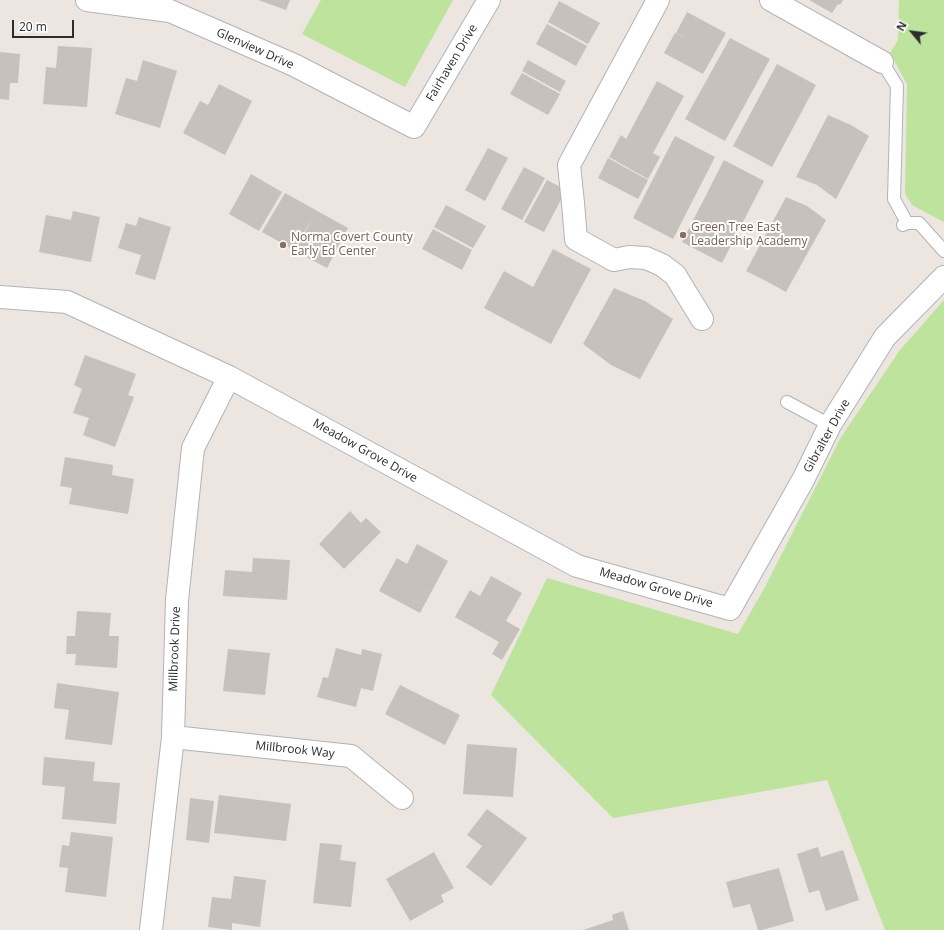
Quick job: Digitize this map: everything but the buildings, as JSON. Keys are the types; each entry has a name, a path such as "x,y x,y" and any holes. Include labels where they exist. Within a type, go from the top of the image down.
{"street":[{"name":"Glenview Drive","path":"87,0 172,5 294,65 414,127"},
{"name":"Fairhaven Drive","path":"414,127 489,0"},
{"path":"658,0 569,164 576,239 614,260 630,257 646,258 662,265 675,275 707,321"},
{"path":"771,0 882,62"},
{"name":"Gibralter Drive","path":"730,609 803,480 830,425 885,337 944,276"},
{"name":"Meadow Grove Drive","path":"0,297 67,302 229,377 577,566 730,609"},
{"name":"Millbrook Drive","path":"151,930 173,737 177,600 193,448 229,377"},
{"name":"Millbrook Way","path":"173,737 351,756 402,798"}],"lane":[{"path":"882,62 897,86 894,199 905,224 919,223 944,252"},
{"path":"787,402 830,425"}],"green space":[{"path":"321,0 453,0 405,87 302,34"},
{"path":"899,0 944,0 944,222 912,205 905,194 907,84 890,53 898,40"},
{"path":"944,300 944,930 885,930 827,780 613,818 491,695 547,578 738,634 765,587 841,437 900,350"}],"place":[{"name":"Green Tree East Leadership Academy","path":"683,235"},
{"name":"Norma Covert County Early Ed Center","path":"283,245"}]}
